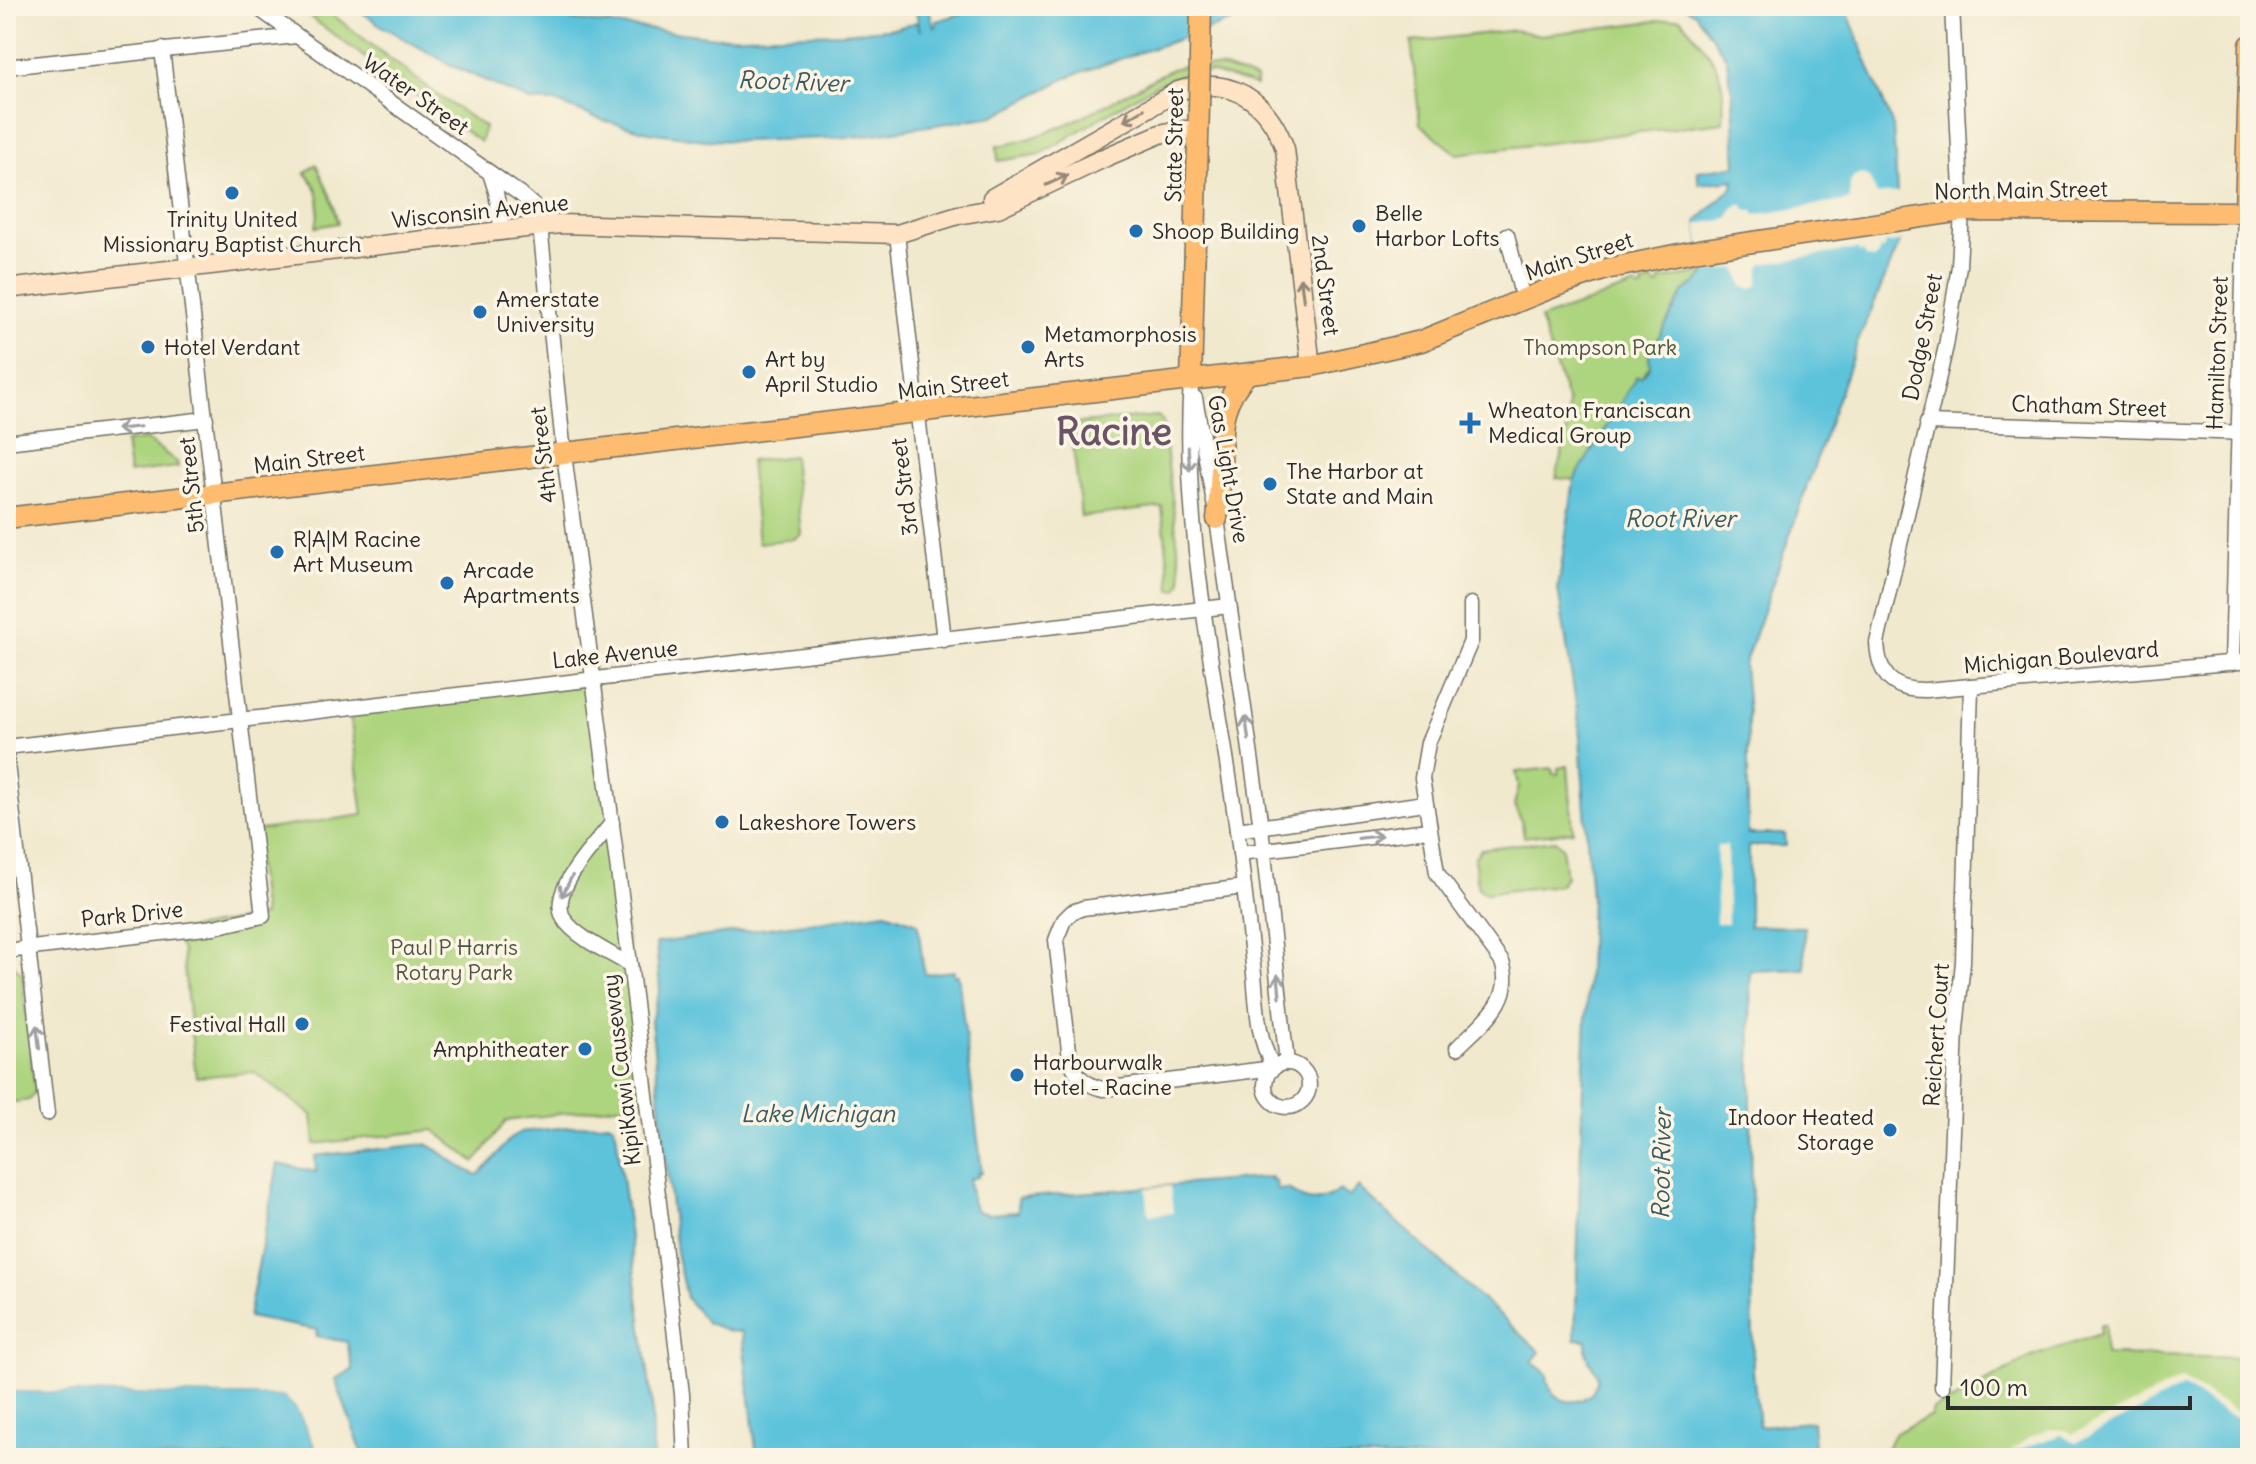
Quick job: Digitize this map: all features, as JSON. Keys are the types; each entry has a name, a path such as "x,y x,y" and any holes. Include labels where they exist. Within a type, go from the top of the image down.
{"main road":[{"name":"State Street","path":"1191,381 1201,6"},
{"name":"Hamilton Street","path":"2248,212 2250,45"},
{"name":"North Main Street","path":"1699,250 1962,211 2248,212"},
{"name":"Main Street","path":"6,518 1311,366 1421,341 1606,269 1699,250"},
{"path":"1217,519 1221,427 1233,392 1247,374"}],"street":[{"name":"Water Street","path":"255,6 534,206 540,226"},
{"name":"Dodge Street","path":"1883,670 1878,659 1877,643 1953,308 1962,211 1952,6"},
{"path":"6,67 296,36"},
{"name":"5th Street","path":"162,49 263,916"},
{"name":"Wisconsin Avenue","path":"958,215 1019,184 1170,95 1197,86 1232,90"},
{"name":"2nd Street","path":"1232,90 1258,104 1267,113 1285,149 1311,366"},
{"name":"Wisconsin Avenue","path":"6,289 564,224 897,234 958,215 998,208 1160,134 1199,130"},
{"path":"490,173 502,232"},
{"name":"Hamilton Street","path":"2232,663 2244,433 2248,212"},
{"name":"4th Street","path":"540,226 564,454 594,678"},
{"name":"3rd Street","path":"897,234 944,640"},
{"path":"1507,235 1523,299"},
{"name":"Gas Light Drive","path":"1191,381 1217,519 1264,850 1280,1066"},
{"name":"Gas Light Drive","path":"1191,381 1188,451 1205,609 1237,830 1259,1018 1264,1047 1280,1066"},
{"path":"6,442 206,419"},
{"name":"Chatham Street","path":"1927,423 2244,433"},
{"path":"1457,1048 1501,1002 1506,989 1502,962 1437,873 1422,778 1428,743 1467,652 1472,629 1471,604"},
{"name":"Lake Avenue","path":"6,747 1229,606"},
{"name":"Michigan Boulevard","path":"1883,670 1891,681 1913,691 2250,661"},
{"name":"KipiKawi Causeway","path":"594,678 682,1394 685,1458"},
{"name":"Reichert Court","path":"1942,1387 1956,1029 1963,962 1971,686"},
{"path":"6,755 47,1114"},
{"path":"1237,830 1425,803"},
{"path":"612,823 570,877 559,902 564,919 575,931 630,965"},
{"path":"1240,853 1428,830"},
{"path":"1244,887 1072,912 1064,920 1056,940 1070,1059 1081,1080 1103,1089 1280,1066"},
{"name":"Park Drive","path":"6,951 214,927 263,916"}],"green space":[{"path":"295,6 321,6 440,97 485,127 480,142"},
{"path":"1680,18 1709,54 1720,75 1723,122 1457,154 1420,124 1411,42 1515,30 1541,35"},
{"path":"1188,65 1224,68 1256,79 1256,86 1210,72 1173,77 1041,154 998,161 997,146 1065,125 1172,69"},
{"path":"316,164 338,223 316,227 319,198 315,185 305,173"},
{"name":"Thompson Park","path":"1705,273 1683,293 1650,366 1641,377 1637,376 1574,480 1556,478 1566,436 1568,403 1540,319 1636,285 1638,290 1643,288 1642,284 1653,281 1656,286 1660,285 1660,280"},
{"path":"1158,416 1163,422 1182,581 1178,589 1171,590 1162,507 1081,517 1071,424"},
{"path":"146,439 177,462 178,467 129,473 125,442"},
{"path":"793,456 801,534 794,539 758,543 750,461"},
{"name":"Paul P Harris Rotary Park","path":"594,678 647,1102 506,1121 475,1162 434,1130 315,1144 312,1115 254,1072 196,1077 182,951 174,932 263,916 253,831 363,815 349,707"},
{"path":"1568,766 1573,831 1524,837 1514,805 1519,786 1516,772 1552,768 1553,774 1558,774 1558,768"},
{"path":"1555,840 1562,847 1566,877 1559,885 1486,893 1478,888 1474,858 1481,849"},
{"path":"14,966 22,974 35,1091 29,1100 6,1103 6,967"},
{"path":"2100,1325 2105,1325 2105,1355 2250,1358 2250,1421 2241,1419 2031,1441 2008,1458 1880,1458 1895,1433 1931,1416 1933,1409 2031,1357 2100,1334"}],"water":[{"name":"Root River","path":"353,6 524,6 572,20 716,37 842,33 897,28 917,22 920,31 915,6 928,6 934,27 937,26 936,21 979,9 979,6 1277,6 1070,76 994,116 854,137 743,141 705,140 649,132 602,120 555,102 530,101 453,66 383,27"},
{"name":"Lake Michigan","path":"1683,6 1845,6 1893,126 1900,242 1858,341 1744,665 1748,713 1748,834 1785,834 1786,846 1749,846 1749,926 1804,927 1805,969 1750,971 1753,1371 1759,1426 1812,1422 1814,1448 1761,1452 1761,1458 757,1458 742,1332 707,1323 686,1298 676,1252 651,1021 660,990 656,943 886,912 918,923 924,974 954,971 954,975 958,975 982,1173 969,1179 972,1202 977,1211 988,1214 1018,1212 1018,1198 1272,1177 1277,1190 1289,1189 1301,1198 1314,1201 1327,1198 1339,1190 1349,1197 1358,1187 1540,1352 1532,1362 1547,1374 1548,1383 1556,1396 1576,1401 1591,1394 1597,1376 1586,1353 1587,1340 1575,1339 1591,899 1579,723 1558,589 1574,480 1637,376 1641,377 1650,367 1649,355 1683,293 1705,275 1697,221 1733,187 1734,180 1699,184 1697,171 1736,166 1733,97 1726,57 1695,13"},
{"path":"613,1125 616,1132 652,1402 653,1458 364,1458 335,1379 353,1370 347,1342 316,1336 317,1330 248,1317 278,1164 316,1172 315,1156 426,1144 478,1175 520,1132"},
{"path":"2183,1383 2241,1419 2250,1421 2250,1458 2008,1458 2038,1437 2057,1434 2074,1439"},
{"path":"6,1391 284,1396 297,1409 321,1458 6,1458"}],"pier":[{"path":"1863,174 1870,179 1877,195 1900,192 1904,241 1884,244 1884,249 1875,259 1866,258 1864,252 1859,253 1858,249 1763,264 1759,284 1752,289 1743,286 1736,268 1705,273 1697,224 1728,219 1733,209 1741,204 1755,215 1850,200 1850,183 1854,177"},
{"path":"1717,846 1727,846 1728,924 1716,924"},
{"path":"1170,1186 1173,1213 1149,1215 1146,1188"},
{"path":"2182,1379 2250,1417 2250,1421 2224,1413 2184,1387 2076,1443 2061,1435 2007,1453 2050,1429 2066,1430 2073,1434"},
{"path":"6,1387 285,1392 301,1407 325,1458 321,1458 297,1409 284,1396 6,1391"}],"place":[{"name":"Trinity United Missionary Baptist Church","path":"232,193"},
{"name":"Belle Harbor Lofts","path":"1359,226"},
{"name":"Shoop Building","path":"1136,231"},
{"name":"Amerstate University","path":"480,312"},
{"name":"Hotel Verdant","path":"148,347"},
{"name":"Metamorphosis Arts","path":"1028,347"},
{"name":"Art by April Studio","path":"749,372"},
{"name":"Wheaton Franciscan Medical Group","path":"1470,423"},
{"name":"The Harbor at State and Main","path":"1270,484"},
{"name":"R|A|M Racine Art Museum","path":"277,552"},
{"name":"Arcade Apartments","path":"447,583"},
{"name":"Lakeshore Towers","path":"722,822"},
{"name":"Festival Hall","path":"302,1024"},
{"name":"Amphitheater","path":"585,1049"},
{"name":"Harbourwalk Hotel - Racine","path":"1017,1075"},
{"name":"Indoor Heated Storage","path":"1890,1130"}],"district":[{"name":"Racine","path":"1114,431"}]}
